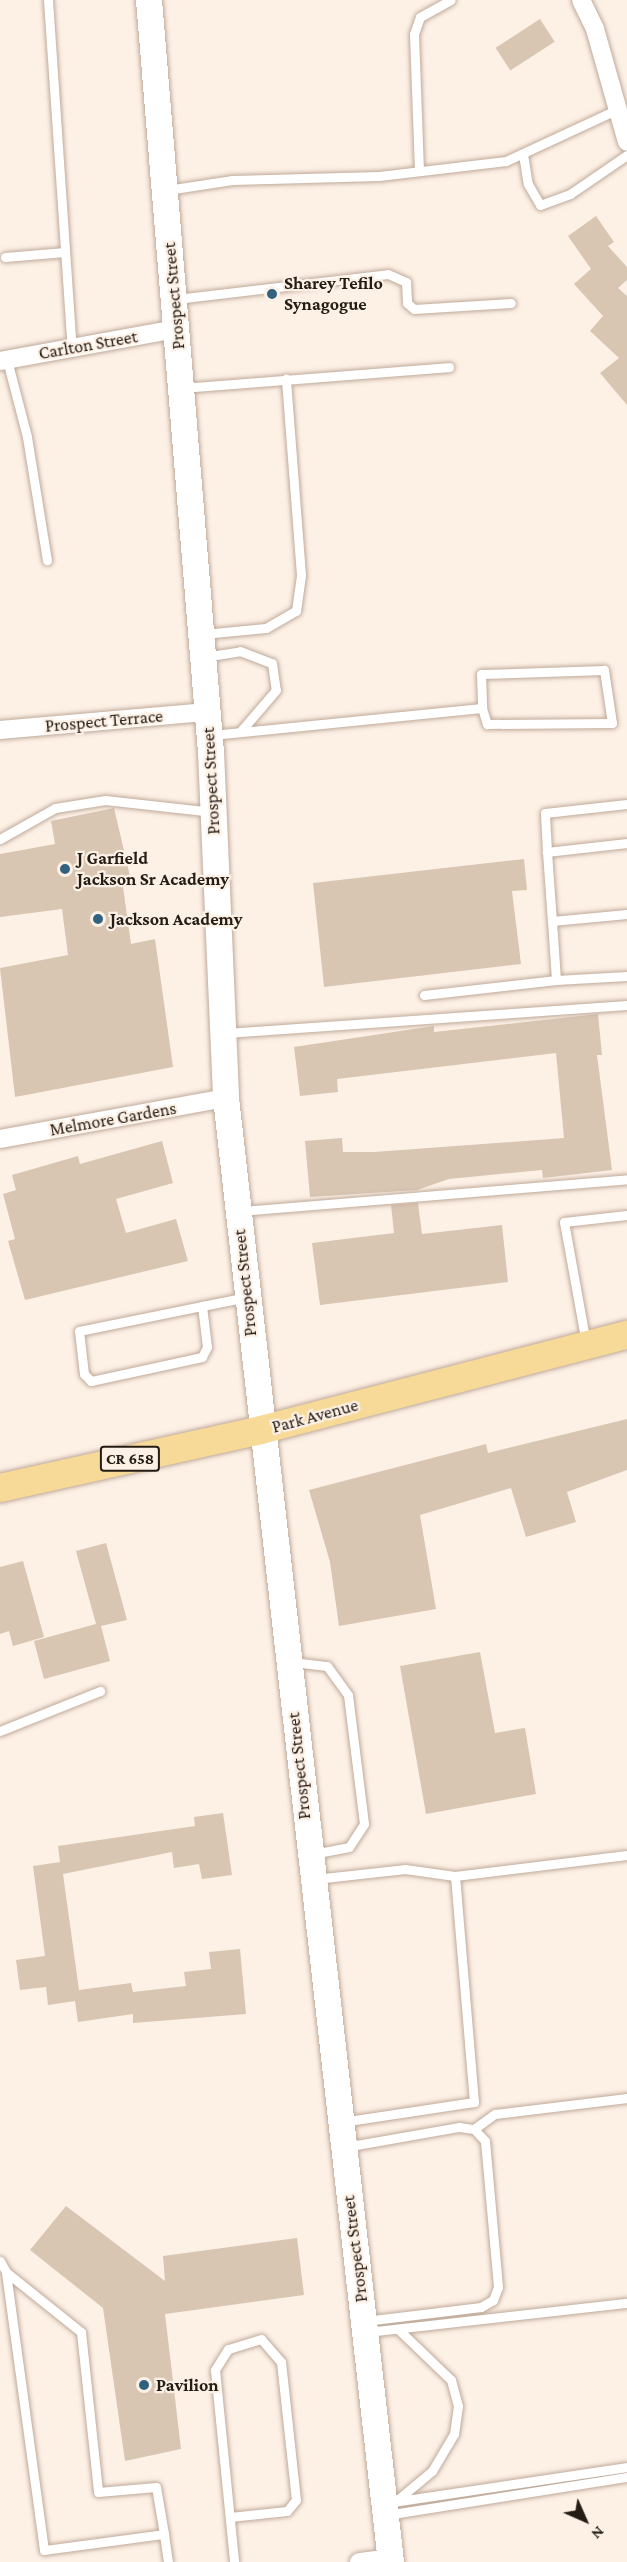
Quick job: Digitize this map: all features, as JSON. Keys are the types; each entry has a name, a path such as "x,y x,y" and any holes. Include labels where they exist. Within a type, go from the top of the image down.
{"main road":[{"name":"Park Avenue","path":"0,1488 261,1430 627,1335"}],"street":[{"name":"Prospect Street","path":"149,0 208,723 226,1098 261,1430 341,2135 388,2506 390,2560"},
{"path":"581,0 627,142"},
{"name":"Carlton Street","path":"4,361 176,329"},
{"name":"Prospect Terrace","path":"0,730 208,723"},
{"name":"Melmore Gardens","path":"0,1139 226,1098"},
{"path":"359,2562 390,2560"}],"lane":[{"path":"48,0 72,348"},
{"path":"419,171 414,34 420,17 451,0"},
{"path":"165,190 263,177 419,171 523,154 618,109"},
{"path":"523,154 528,184 540,205 570,194 627,155"},
{"path":"5,257 65,252"},
{"path":"174,299 388,274 406,282 407,303 414,309 511,303"},
{"path":"4,361 27,437 47,560"},
{"path":"181,388 449,367"},
{"path":"202,646 266,628 296,611 301,575 285,379"},
{"path":"202,646 240,651 272,663 276,690 240,732"},
{"path":"604,670 612,723 487,724 482,708 482,674 604,670"},
{"path":"208,723 240,732 482,708"},
{"path":"0,839 55,808 105,800 213,812"},
{"path":"556,980 545,813 627,804"},
{"path":"547,852 627,843"},
{"path":"552,921 627,914"},
{"path":"424,995 556,980 627,976"},
{"path":"223,1033 627,1005"},
{"path":"238,1211 627,1179"},
{"path":"587,1345 564,1222 627,1215"},
{"path":"202,1306 207,1347 202,1357 91,1381 84,1374 79,1331 202,1306 247,1297"},
{"path":"287,1662 327,1666 348,1695 364,1824 350,1847 311,1867"},
{"path":"0,1731 100,1691"},
{"path":"311,1867 405,1869 455,1876 627,1855"},
{"path":"341,2135 474,2102 455,1876"},
{"path":"341,2135 474,2128 495,2114 627,2098"},
{"path":"364,2327 481,2307 493,2300 498,2287 484,2141 474,2128"},
{"path":"0,2261 6,2272 44,2550 164,2534"},
{"path":"6,2272 81,2332 98,2492 156,2487 168,2562"},
{"path":"364,2327 398,2329 627,2303"},
{"path":"388,2506 432,2471 454,2434 458,2406 451,2380 398,2329"},
{"path":"230,2517 286,2511 296,2500 281,2362 261,2339 228,2349 215,2370 234,2562"},
{"path":"388,2506 627,2467"},
{"path":"388,2506 627,2477"}],"building":[{"path":"540,19 555,42 510,71 496,48"},
{"path":"596,216 614,242 608,246 627,267 627,280 618,288 627,296 627,405 600,373 619,358 590,331 603,316 574,284 591,269 568,236"},
{"path":"114,808 132,885 123,887 131,944 155,939 173,1067 15,1097 0,968 68,955 62,909 0,917 0,854 55,844 51,821"},
{"path":"524,859 527,890 512,891 521,964 324,987 313,883"},
{"path":"598,1014 602,1055 597,1055 612,1170 543,1178 542,1170 449,1179 417,1190 310,1197 305,1141 342,1138 343,1152 374,1152 564,1138 556,1053 337,1079 338,1092 300,1096 294,1047 434,1026 434,1032"},
{"path":"162,1141 173,1183 116,1199 126,1233 176,1219 188,1261 25,1300 8,1241 15,1239 3,1194 16,1190 12,1175 78,1156 80,1164"},
{"path":"418,1203 422,1234 502,1225 508,1282 320,1305 312,1243 394,1233 391,1205"},
{"path":"627,1419 627,1470 567,1492 576,1522 526,1537 511,1488 420,1515 436,1609 339,1626 330,1562 309,1490 486,1444 488,1453"},
{"path":"106,1543 127,1620 101,1626 110,1661 44,1679 34,1641 96,1624 76,1551"},
{"path":"23,1561 44,1637 13,1646 9,1631 0,1634 0,1567"},
{"path":"480,1652 495,1733 525,1728 536,1794 426,1814 400,1666"},
{"path":"223,1813 232,1875 202,1879 199,1864 174,1868 172,1852 63,1874 79,1990 131,1983 133,1992 186,1986 184,1972 211,1969 209,1952 240,1949 246,2014 133,2023 133,2014 78,2022 75,2001 48,2005 46,1987 20,1990 16,1960 45,1956 33,1866 60,1862 58,1846 195,1826 194,1817"},
{"name":"Pavilion","path":"66,2206 165,2281 163,2256 297,2238 304,2295 165,2314 181,2449 125,2461 103,2308 30,2250"}],"place":[{"name":"Sharey Tefilo Synagogue","path":"272,294"},
{"name":"J Garfield Jackson Sr Academy","path":"65,869"},
{"name":"Jackson Academy","path":"98,919"},
{"name":"Pavilion","path":"144,2385"}]}
